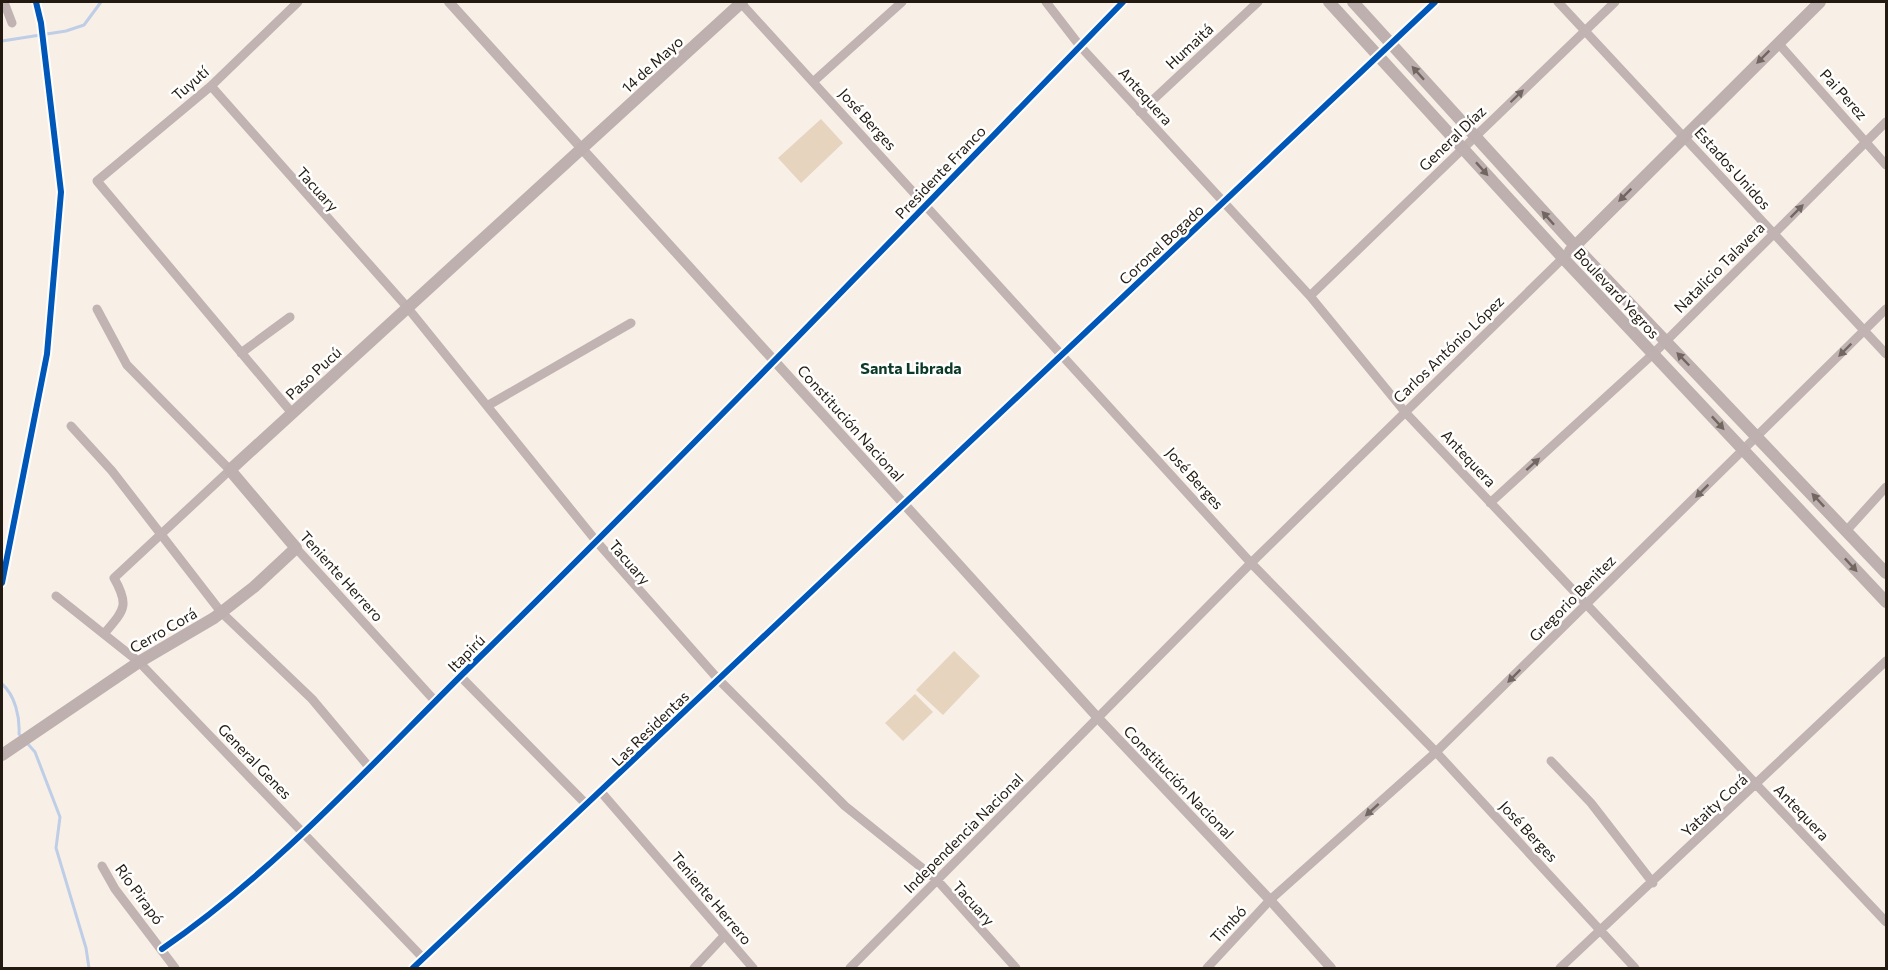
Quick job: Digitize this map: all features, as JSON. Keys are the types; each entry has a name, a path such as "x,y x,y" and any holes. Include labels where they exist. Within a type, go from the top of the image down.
{"main road":[{"name":"14 de Mayo","path":"582,148 741,2"},
{"name":"Boulevard Yegros","path":"1329,2 1563,258 1887,602"},
{"name":"Boulevard Yegros","path":"1353,2 1575,246 1759,436 1887,573"},
{"name":"Carlos António López","path":"1563,258 1820,2"},
{"name":"Paso Pucú","path":"230,470 582,148"},
{"name":"Teniente Herrero","path":"230,470 296,548"},
{"name":"Cerro Corá","path":"5,753 38,728 139,662 222,612 254,587 296,548"}],"street":[{"path":"4,2 12,23"},
{"name":"Tuyutí","path":"242,353 97,181 211,86 298,2"},
{"name":"Constitución Nacional","path":"449,2 1098,718 1270,900 1331,969"},
{"name":"José Berges","path":"741,2 1251,563 1436,752 1635,969"},
{"path":"813,82 902,2"},
{"name":"Antequera","path":"1046,2 1080,46 1310,296 1405,412 1585,606 1887,922"},
{"name":"Presidente Franco","path":"774,360 1123,2"},
{"name":"Humaitá","path":"1140,112 1258,2"},
{"name":"Coronel Bogado","path":"904,504 1435,2"},
{"name":"Estados Unidos","path":"1558,2 1887,354"},
{"name":"General Díaz","path":"1310,296 1615,2"},
{"name":"Pai Perez","path":"1778,43 1887,165"},
{"name":"Tacuary","path":"211,86 407,307 597,542 718,679 845,806 937,880 1016,969"},
{"name":"Natalicio Talavera","path":"1490,503 1666,342 1887,122"},
{"name":"Carlos António López","path":"1098,718 1251,563 1563,258"},
{"path":"97,309 127,365 230,470"},
{"name":"Gregorio Benitez","path":"1270,900 1436,752 1887,309"},
{"path":"290,317 242,353 292,413"},
{"path":"487,406 631,323"},
{"name":"Itapirú","path":"162,949 237,895 303,832 597,542 774,360"},
{"path":"71,426 112,471 222,612 312,699 369,767"},
{"name":"Paso Pucú","path":"104,634 123,609 124,596 114,578 230,470"},
{"path":"1846,530 1887,488"},
{"name":"Las Residentas","path":"413,969 904,504"},
{"name":"Teniente Herrero","path":"296,548 435,701"},
{"name":"General Genes","path":"56,596 139,662 423,958"},
{"name":"Yataity Corá","path":"1560,969 1653,884 1887,661"},
{"path":"460,676 586,804"},
{"name":"Independencia Nacional","path":"850,969 1098,718"},
{"path":"1551,761 1591,803 1653,884"},
{"name":"Teniente Herrero","path":"601,792 723,937 753,969"},
{"name":"Río Pirapó","path":"102,866 116,889 175,969"},
{"name":"Timbó","path":"1207,969 1270,900"},
{"path":"694,969 723,937"}],"shaded area":[{"path":"821,119 843,143 801,183 778,158"},
{"path":"954,651 980,676 943,715 916,690"},
{"path":"915,694 933,712 903,741 885,723"}],"waterway":[{"path":"2,41 66,31 84,25 101,2"},
{"path":"2,684 13,700 19,721 19,734 23,738"},
{"path":"27,743 35,752 60,817 56,848 86,948 89,968"}],"cycle path":[{"path":"2,583 47,354 61,192 41,23 36,2"},
{"path":"162,949 249,882 330,807 727,409 1123,2"},
{"path":"413,968 1435,2"}],"district":[{"name":"Santa Librada","path":"911,367"}]}
